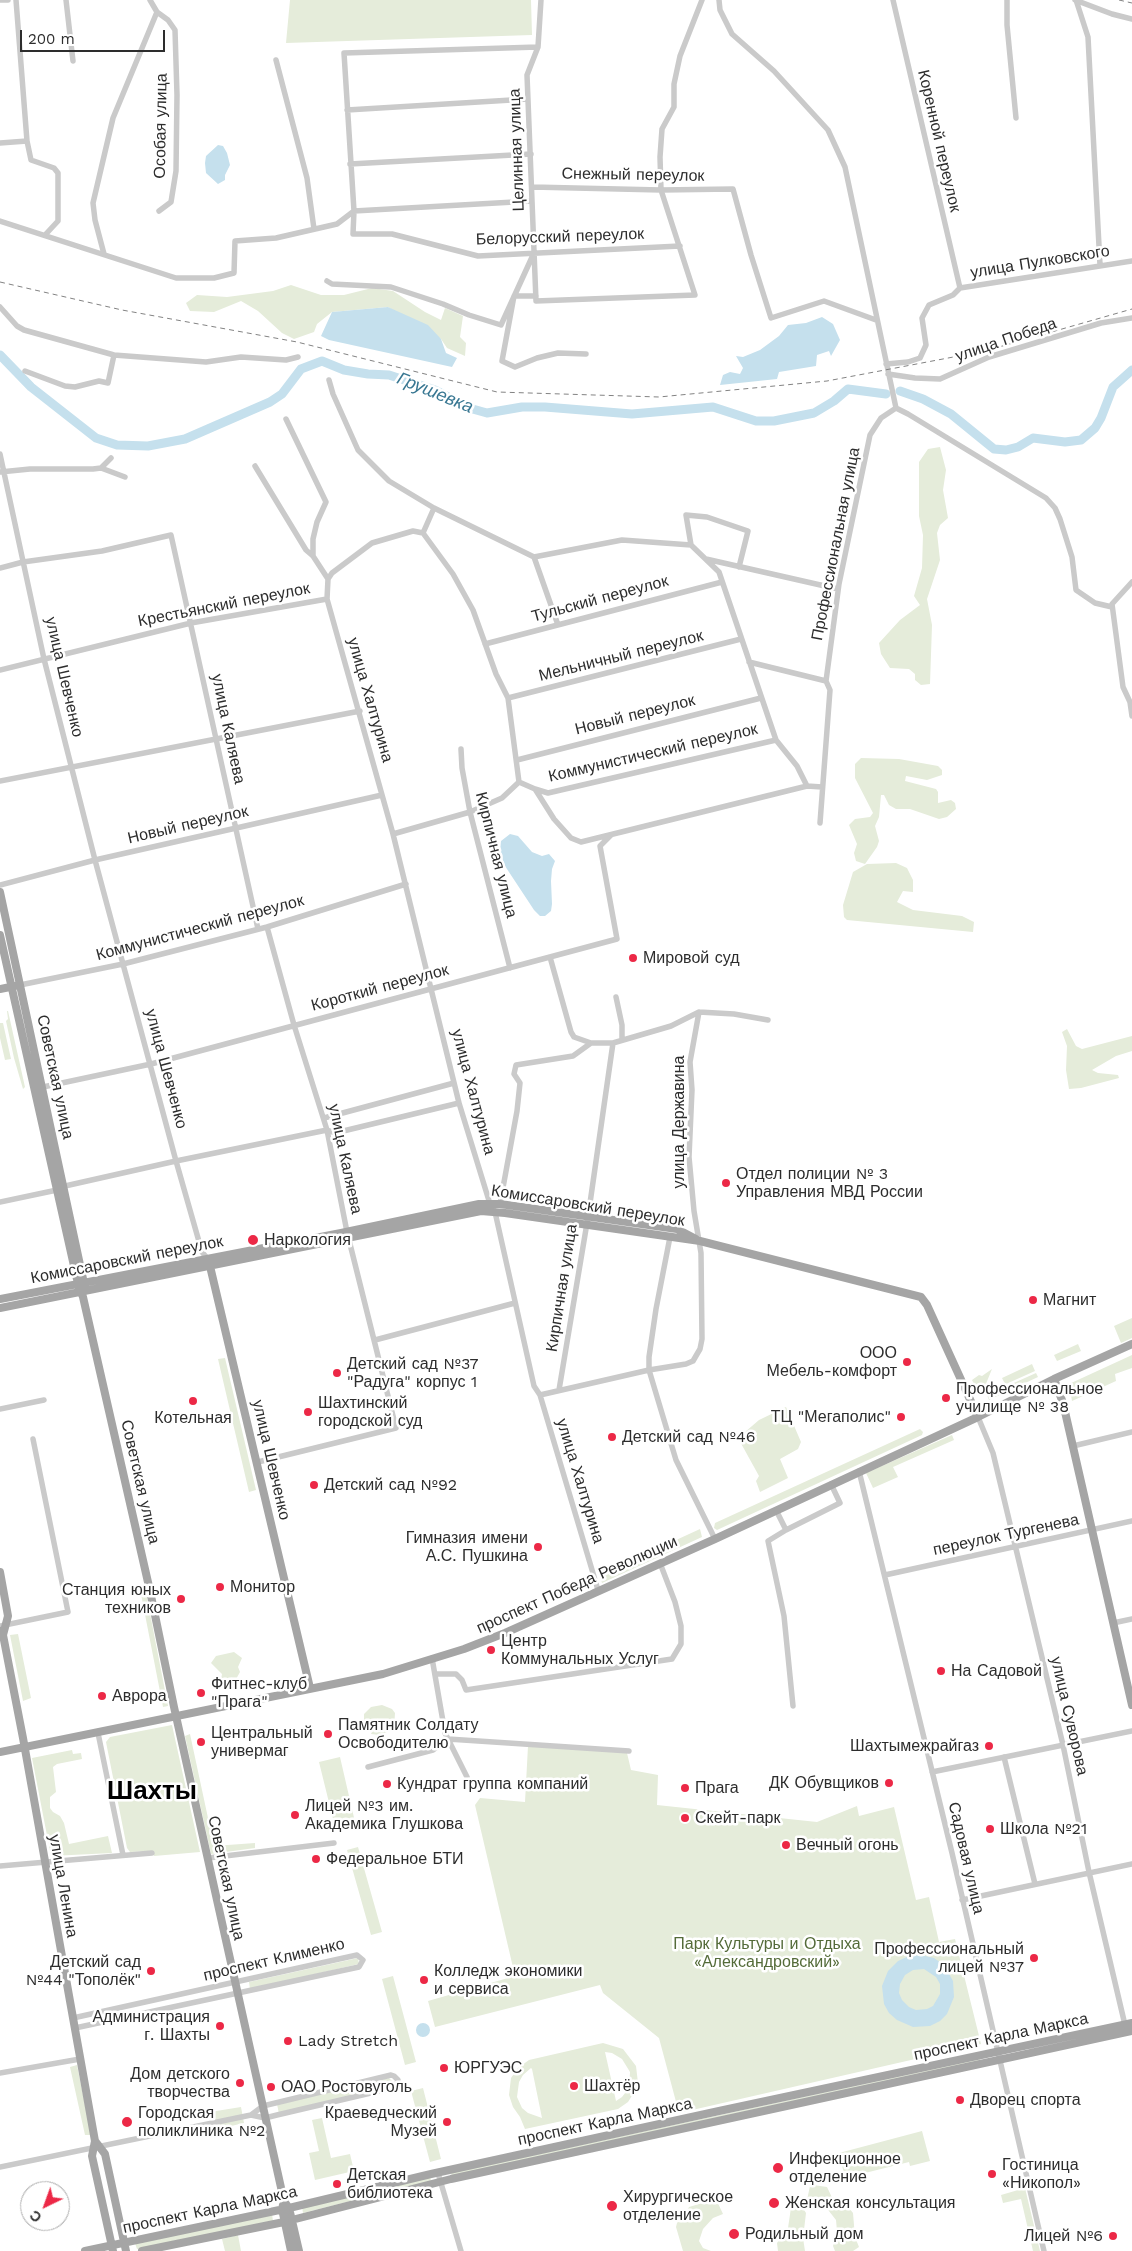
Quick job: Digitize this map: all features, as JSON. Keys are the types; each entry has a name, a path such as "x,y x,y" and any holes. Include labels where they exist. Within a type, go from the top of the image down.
{"main road":[{"name":"Советская улица","path":"0,892 65,1186 82,1289"},
{"name":"Советская улица","path":"0,934 57,1190 82,1289 149,1584 176,1717 285,2208 299,2251"},
{"name":"Коммунистический переулок","path":"0,989 20,985"},
{"name":"Комиссаровский переулок","path":"348,1235 479,1204 500,1204 700,1242 921,1297 927,1305 978,1417"},
{"name":"Комиссаровский переулок","path":"0,1308 209,1262 481,1211 677,1229 700,1242"},
{"name":"улица Шевченко","path":"209,1262 258,1462 310,1688"},
{"name":"Комиссаровский переулок","path":"0,1299 82,1289"},
{"name":"проспект Победа Революции","path":"0,1752 383,1674 505,1633 715,1539 978,1417 1054,1378 1132,1344"},
{"path":"1054,1378 1063,1403 1132,1706"},
{"name":"улица Ленина","path":"0,1572 8,1616 2,1633 25,1747 96,2145 92,2156 112,2248"},
{"name":"проспект Карла Маркса","path":"85,2251 126,2247 438,2173 1129,2024"},
{"name":"проспект Карла Маркса","path":"142,2251 288,2220 440,2181 1132,2031"},
{"name":"улица Ленина","path":"96,2145 105,2154 126,2247"},
{"name":"Советская улица","path":"288,2220 291,2251"}],"street":[{"path":"0,0 8,0"},
{"path":"16,0 27,141 31,160 54,168 58,173 58,221 45,235"},
{"path":"66,0 74,61"},
{"name":"Особая улица","path":"150,0 157,12 168,20 175,30 177,95 176,171 171,202 159,211"},
{"name":"Целинная улица","path":"536,298 527,74 538,47 541,0"},
{"path":"514,296 536,298 695,295 661,190 660,157 662,129 674,108 674,84 680,56 702,0"},
{"path":"719,0 720,10 732,34 774,72 828,130 846,167 876,320 896,408 1046,498 1055,508 1060,519 1072,557 1076,590 1095,603 1112,607"},
{"name":"Коренной переулок","path":"893,0 960,288"},
{"path":"1007,0 1007,25 1016,118"},
{"path":"1075,0 1112,14 1132,18"},
{"path":"1075,0 1088,37 1100,265"},
{"path":"104,254 95,220 94,202 113,118 157,12"},
{"path":"354,211 344,53 538,47"},
{"path":"276,60 307,178 314,229"},
{"path":"347,110 528,99"},
{"path":"0,143 27,141"},
{"path":"350,164 531,154"},
{"name":"Снежный переулок","path":"532,187 661,190 733,189 771,318 824,301 876,320"},
{"path":"0,221 176,278 214,278 234,273 234,241 276,238 337,224 354,211 532,201"},
{"name":"Белорусский переулок","path":"354,211 353,234 392,234 478,256 680,246"},
{"path":"326,281 332,284 391,287 501,325 534,253"},
{"name":"улица Пулковского","path":"886,364 908,362 920,358 926,345 922,318 929,305 953,295 960,288 1132,261"},
{"path":"514,296 502,361 515,367 537,358 558,353 586,354"},
{"path":"0,307 16,326 24,330 114,355 206,362 241,357 286,360 298,358"},
{"name":"улица Победа","path":"888,374 940,379 989,358 1101,323 1132,318"},
{"path":"25,371 54,383 70,387 99,381 108,382 114,355"},
{"path":"329,380 333,394 358,450 389,481 434,508 534,557 622,540 691,545"},
{"name":"Профессиональная улица","path":"820,823 830,690 826,681 838,589 870,435 881,418 896,408"},
{"path":"286,419 326,502 317,522 313,538 313,556"},
{"name":"улица Шевченко","path":"0,454 2,472 44,659 95,860 176,1161 202,1252 209,1262"},
{"path":"101,468 111,458"},
{"path":"255,466 306,550 313,556 328,579"},
{"path":"2,472 30,469 81,470 101,468 125,477"},
{"path":"434,508 423,533 453,574 473,610 496,674 508,698 519,782"},
{"path":"740,567 748,531 706,517 686,515 691,545 719,572 776,740 797,766 807,786"},
{"name":"Крестьянский переулок","path":"0,670 191,623 327,599 328,579 332,573 372,543 413,531 423,533"},
{"name":"улица Каляева","path":"23,562 102,551 171,535 258,929"},
{"path":"534,557 558,625"},
{"path":"705,559 838,589"},
{"path":"0,568 23,562"},
{"name":"Тульский переулок","path":"485,644 722,582"},
{"path":"1132,582 1112,604 1123,687 1130,702 1132,716"},
{"name":"улица Халтурина","path":"327,599 393,834 459,1103 490,1204 495,1212 534,1386 540,1394 598,1590"},
{"name":"Мельничный переулок","path":"508,698 741,639"},
{"path":"749,662 826,681"},
{"name":"Новый переулок","path":"517,760 761,698"},
{"path":"0,781 360,711"},
{"name":"Коммунистический переулок","path":"535,789 548,793 776,740"},
{"name":"Кирпичная улица","path":"461,749 462,768 470,812 510,968"},
{"path":"519,782 535,789 554,819 571,838 582,842 807,786 822,787"},
{"path":"393,834 470,812 502,798 519,782"},
{"name":"Новый переулок","path":"0,885 95,860 382,796"},
{"name":"Короткий переулок","path":"43,1086 151,1064 618,939 600,846 610,835"},
{"name":"Коммунистический переулок","path":"20,985 123,964 268,927 406,884"},
{"name":"улица Каляева","path":"258,1462 396,1428 348,1235 324,1118 294,1025 268,927"},
{"path":"550,957 571,1032 574,1037 591,1043 613,1043 671,1026 699,1012 734,1014 768,1020"},
{"path":"616,997 622,1025 622,1040"},
{"name":"улица Державина","path":"540,1394 649,1370 686,1364 693,1361 700,1349 702,1339 700,1242 694,1211 689,1157 692,1090 690,1062 699,1012"},
{"name":"улица Халтурина","path":"500,1204 517,1111 520,1083 514,1074 516,1065 572,1056 591,1043"},
{"name":"Кирпичная улица","path":"559,1390 587,1221 613,1043"},
{"path":"324,1118 454,1083"},
{"path":"65,1186 327,1130 335,1133 459,1103"},
{"path":"0,1202 57,1190"},
{"path":"670,1237 656,1310 649,1370 676,1460 715,1539"},
{"path":"375,1340 515,1303"},
{"path":"0,1410 44,1400"},
{"name":"улица Суворова","path":"978,1417 992,1453 1063,1745 1089,1872 1129,2024"},
{"path":"1073,1446 1132,1432"},
{"path":"4,1625 68,1612 33,1439"},
{"name":"Садовая улица","path":"859,1471 932,1772 1044,2251"},
{"path":"793,1706 784,1616 768,1541 840,1503 831,1484"},
{"path":"776,1510 786,1530"},
{"name":"переулок Тургенева","path":"885,1575 1132,1521"},
{"path":"435,1674 456,1674 462,1680 466,1690 672,1659 681,1644 681,1626 670,1588 660,1563"},
{"path":"1113,1623 1132,1619"},
{"path":"432,1658 445,1733 467,1777"},
{"path":"932,1772 1132,1731"},
{"path":"98,1733 123,1855"},
{"path":"368,1767 433,1750 448,1739 532,1743 629,1751"},
{"path":"1004,1757 1036,1884"},
{"path":"208,1858 334,1842"},
{"path":"0,1866 152,1853"},
{"path":"962,1900 1132,1864"},
{"name":"проспект Клименко","path":"73,2018 358,1955 363,1960 359,1967 238,1995 75,2028"},
{"path":"0,2073 80,2059"},
{"path":"0,2167 96,2145 250,2115 265,2118 392,2088 397,2084 398,2080 391,2075 263,2106 250,2115"},
{"path":"438,2173 461,2251"}],"green space":[{"path":"290,0 531,0 532,35 286,43"},
{"path":"291,285 321,295 344,295 372,288 393,291 441,320 445,308 463,316 460,337 466,343 465,356 447,348 441,339 388,307 332,312 317,324 314,332 294,339 282,333 258,311 241,301 214,312 190,311 186,303 197,295 227,297 273,291"},
{"path":"940,447 946,470 943,490 948,518 940,525 937,533 940,560 927,599 932,625 930,684 921,685 915,680 915,674 909,669 890,668 881,654 879,643 900,620 920,605 914,596 922,568 923,535 919,516 919,462 928,449"},
{"path":"861,758 899,759 938,766 942,770 942,775 927,780 906,776 905,781 936,789 938,792 938,803 951,800 955,803 956,809 947,817 939,819 910,809 896,809 889,805 884,795 881,795 879,817 875,826 879,841 877,847 865,864 856,861 854,853 857,844 849,825 855,819 870,817 873,813 855,778 855,764"},
{"path":"896,863 907,868 913,880 913,892 903,891 897,902 913,910 962,916 974,922 973,932 847,920 844,917 843,905 853,872 867,864"},
{"path":"7,1011 25,1087 23,1089 6,1021 8,1019"},
{"path":"0,1023 3,1023 11,1059 5,1060 0,1038"},
{"path":"1067,1029 1076,1046 1082,1049 1132,1036 1132,1051 1116,1056 1092,1070 1098,1073 1118,1075 1119,1078 1081,1088 1069,1089 1066,1070 1067,1046 1062,1032"},
{"path":"1132,1318 1132,1338 1121,1343 1114,1326"},
{"path":"1078,1344 1081,1351 1057,1361 1054,1355"},
{"path":"1132,1355 1132,1368 1115,1374 1116,1381 1072,1401 1069,1384"},
{"path":"225,1358 256,1490 249,1492 218,1359"},
{"path":"1032,1364 1035,1371 1006,1384 1004,1382 1002,1378"},
{"path":"992,1369 983,1391 978,1392 972,1380"},
{"path":"1036,1373 1038,1377 989,1400 987,1395"},
{"path":"786,1407 801,1442 798,1449 780,1459 788,1478 760,1492 756,1481 759,1476 738,1438 759,1420"},
{"path":"920,1429 923,1432 922,1435 717,1530 714,1528 715,1523"},
{"path":"952,1435 954,1440 893,1467 898,1477 873,1488 866,1473"},
{"path":"700,1529 702,1537 602,1583 600,1575"},
{"path":"146,1593 168,1706 163,1707 141,1594"},
{"path":"18,1634 31,1698 23,1701 10,1635"},
{"path":"234,1652 242,1658 238,1667 240,1672 235,1681 225,1687 220,1686 222,1674 211,1663 216,1656"},
{"path":"382,1705 392,1709 395,1713 394,1729 380,1735 371,1734 373,1729 378,1728 379,1723 367,1724 364,1722 364,1714 371,1707"},
{"path":"172,1725 200,1852 154,1856 152,1851 130,1852 127,1848 106,1742 110,1737"},
{"path":"190,1734 214,1846 255,1843 255,1848 211,1854 185,1736"},
{"name":"Парк Культуры и Отдыха «Александровский»","path":"528,1746 627,1753 631,1770 658,1775 657,1805 817,1822 857,1806 859,1816 894,1807 916,1900 929,1897 939,1942 955,1939 981,2044 679,2113 659,2038 603,1993 600,1985 435,2027 428,2001 515,1976 475,1805 480,1798 525,1802"},
{"path":"72,1750 73,1754 81,1753 82,1759 57,1764 53,1767 56,1792 50,1797 50,1808 60,1816 64,1823 69,1844 108,1836 112,1853 51,1856 32,1758"},
{"path":"340,1757 355,1822 335,1827 319,1762"},
{"path":"358,1847 382,1932 371,1935 347,1850"},
{"path":"358,1958 359,1964 250,1989 249,1982"},
{"path":"393,1976 416,2062 405,2065 382,1979"},
{"path":"603,2043 623,2049 636,2066 638,2083 628,2102 618,2109 525,2129 509,2095 511,2078 518,2068 529,2060","holes":["605,2052 612,2053 622,2059 630,2072 629,2088 616,2101","532,2069 542,2118 528,2113 522,2108 517,2097 519,2082 523,2075"]},
{"path":"980,2059 981,2062 452,2176 451,2173"},
{"path":"77,2065 91,2135 85,2135 70,2067"},
{"path":"389,2078 393,2082 392,2085 279,2114 277,2104"},
{"path":"423,2088 441,2159 430,2162 411,2091"},
{"path":"241,2107 244,2123 214,2130 210,2112"},
{"path":"322,2118 331,2158 350,2154 354,2171 315,2180 309,2153 319,2151 312,2120"},
{"path":"922,2131 930,2161 910,2166 909,2162 845,2178 839,2153"},
{"path":"430,2176 431,2181 303,2213 302,2207"},
{"path":"810,2186 827,2187 836,2206 845,2206 853,2213 855,2237 859,2247 853,2251 835,2251 833,2246 837,2231 836,2220 825,2206 807,2200"},
{"path":"1025,2188 1040,2251 1033,2251 1021,2199 1003,2203 1001,2195"},
{"path":"790,2194 799,2197 806,2213 803,2238 805,2251 778,2251 777,2243 788,2228 792,2201"},
{"path":"716,2199 723,2214 713,2218 703,2229 699,2241 703,2248 711,2251 683,2251 676,2227 678,2219 686,2213 689,2207"},
{"path":"272,2214 273,2221 137,2249 135,2243"},
{"path":"238,2235 241,2251 225,2251 222,2239"}],"water":[{"path":"218,145 223,146 230,165 225,175 225,180 218,184 206,173 205,163 206,156"},
{"path":"388,307 428,325 441,339 446,353 457,358 452,367 329,340 321,336 332,312"},
{"path":"822,317 833,324 840,340 831,356 829,351 817,355 816,366 779,372 777,379 720,385 723,375 730,372 740,374 743,368 736,356 743,357 760,350 779,336 788,325 806,323"},
{"path":"510,834 518,836 532,852 542,856 549,854 555,861 551,881 551,911 545,916 540,916 534,910 505,866 500,852 501,841"},
{"path":"921,1955 934,1958 944,1965 953,1981 954,1997 947,2014 940,2021 930,2026 913,2027 897,2020 889,2013 884,2004 882,1986 888,1971 898,1961 909,1956","holes":["924,1969 936,1977 940,1984 940,1994 933,2006 927,2009 916,2010 909,2007 902,2000 899,1993 900,1984 905,1975 913,1970"]},
{"path":"420,2023 426,2023 430,2030 426,2037 420,2037 416,2033 416,2027"}],"waterway":[{"name":"Грушевка","path":"0,355 31,387 96,438 117,445 148,446 185,439 270,402 282,394 301,369 322,361 344,370 389,375 435,390 469,408 487,413 522,407 632,414 713,407 756,421 774,421 814,413 834,401 848,389 886,394"},
{"name":"Грушевка","path":"900,391 923,399 951,414 994,449 1006,450 1018,447 1033,438 1065,442 1081,440 1095,428 1113,387 1132,370"}],"railway":[{"path":"1119,0 1132,3"},
{"path":"0,282 122,310 297,342 497,392 659,397 827,381 985,351 1132,309"}],"place":[{"name":"Мировой суд","path":"633,958"},
{"name":"Отдел полиции № 3 Управления МВД России","path":"726,1183"},
{"name":"Наркология","path":"253,1240"},
{"name":"Магнит","path":"1033,1300"},
{"name":"ООО Мебель-комфорт","path":"907,1362"},
{"name":"Детский сад №37 \"Радуга\" корпус 1","path":"337,1373"},
{"name":"Профессиональное училище № 38","path":"946,1398"},
{"name":"Котельная","path":"193,1401"},
{"name":"Шахтинский городской суд","path":"308,1412"},
{"name":"ТЦ \"Мегаполис\"","path":"901,1417"},
{"name":"Детский сад №46","path":"612,1437"},
{"name":"Детский сад №92","path":"314,1485"},
{"name":"Гимназия имени А.С. Пушкина","path":"538,1547"},
{"name":"Монитор","path":"220,1587"},
{"name":"Станция юных техников","path":"181,1599"},
{"name":"Центр Коммунальных Услуг","path":"491,1650"},
{"name":"На Садовой","path":"941,1671"},
{"name":"Фитнес-клуб \"Прага\"","path":"201,1693"},
{"name":"Аврора","path":"102,1696"},
{"name":"Памятник Солдату Освободителю","path":"328,1734"},
{"name":"Центральный универмаг","path":"201,1742"},
{"name":"Шахтымежрайгаз","path":"989,1746"},
{"name":"ДК Обувщиков","path":"889,1783"},
{"name":"Кундрат группа компаний","path":"387,1784"},
{"name":"Прага","path":"685,1788"},
{"name":"Лицей №3 им. Академика Глушкова","path":"295,1815"},
{"name":"Скейт-парк","path":"685,1818"},
{"name":"Школа №21","path":"990,1829"},
{"name":"Вечный огонь","path":"786,1845"},
{"name":"Федеральное БТИ","path":"316,1859"},
{"name":"Профессиональный лицей №37","path":"1034,1958"},
{"name":"Детский сад №44 \"Тополёк\"","path":"151,1971"},
{"name":"Колледж экономики и сервиса","path":"424,1980"},
{"name":"Администрация г. Шахты","path":"220,2026"},
{"name":"Lady Stretch","path":"288,2041"},
{"name":"ЮРГУЭС","path":"444,2068"},
{"name":"Дом детского творчества","path":"240,2083"},
{"name":"Шахтёр","path":"574,2086"},
{"name":"ОАО Ростовуголь","path":"271,2087"},
{"name":"Дворец спорта","path":"960,2100"},
{"name":"Городская поликлиника №2","path":"127,2122"},
{"name":"Краеведческий Музей","path":"447,2122"},
{"name":"Инфекционное отделение","path":"778,2168"},
{"name":"Гостиница «Никопол»","path":"992,2174"},
{"name":"Детская библиотека","path":"337,2184"},
{"name":"Женская консультация","path":"774,2203"},
{"name":"Хирургическое отделение","path":"612,2206"},
{"name":"Родильный дом","path":"734,2234"},
{"name":"Лицей №6","path":"1113,2236"}],"district":[{"name":"Шахты","path":"152,1791"}]}
